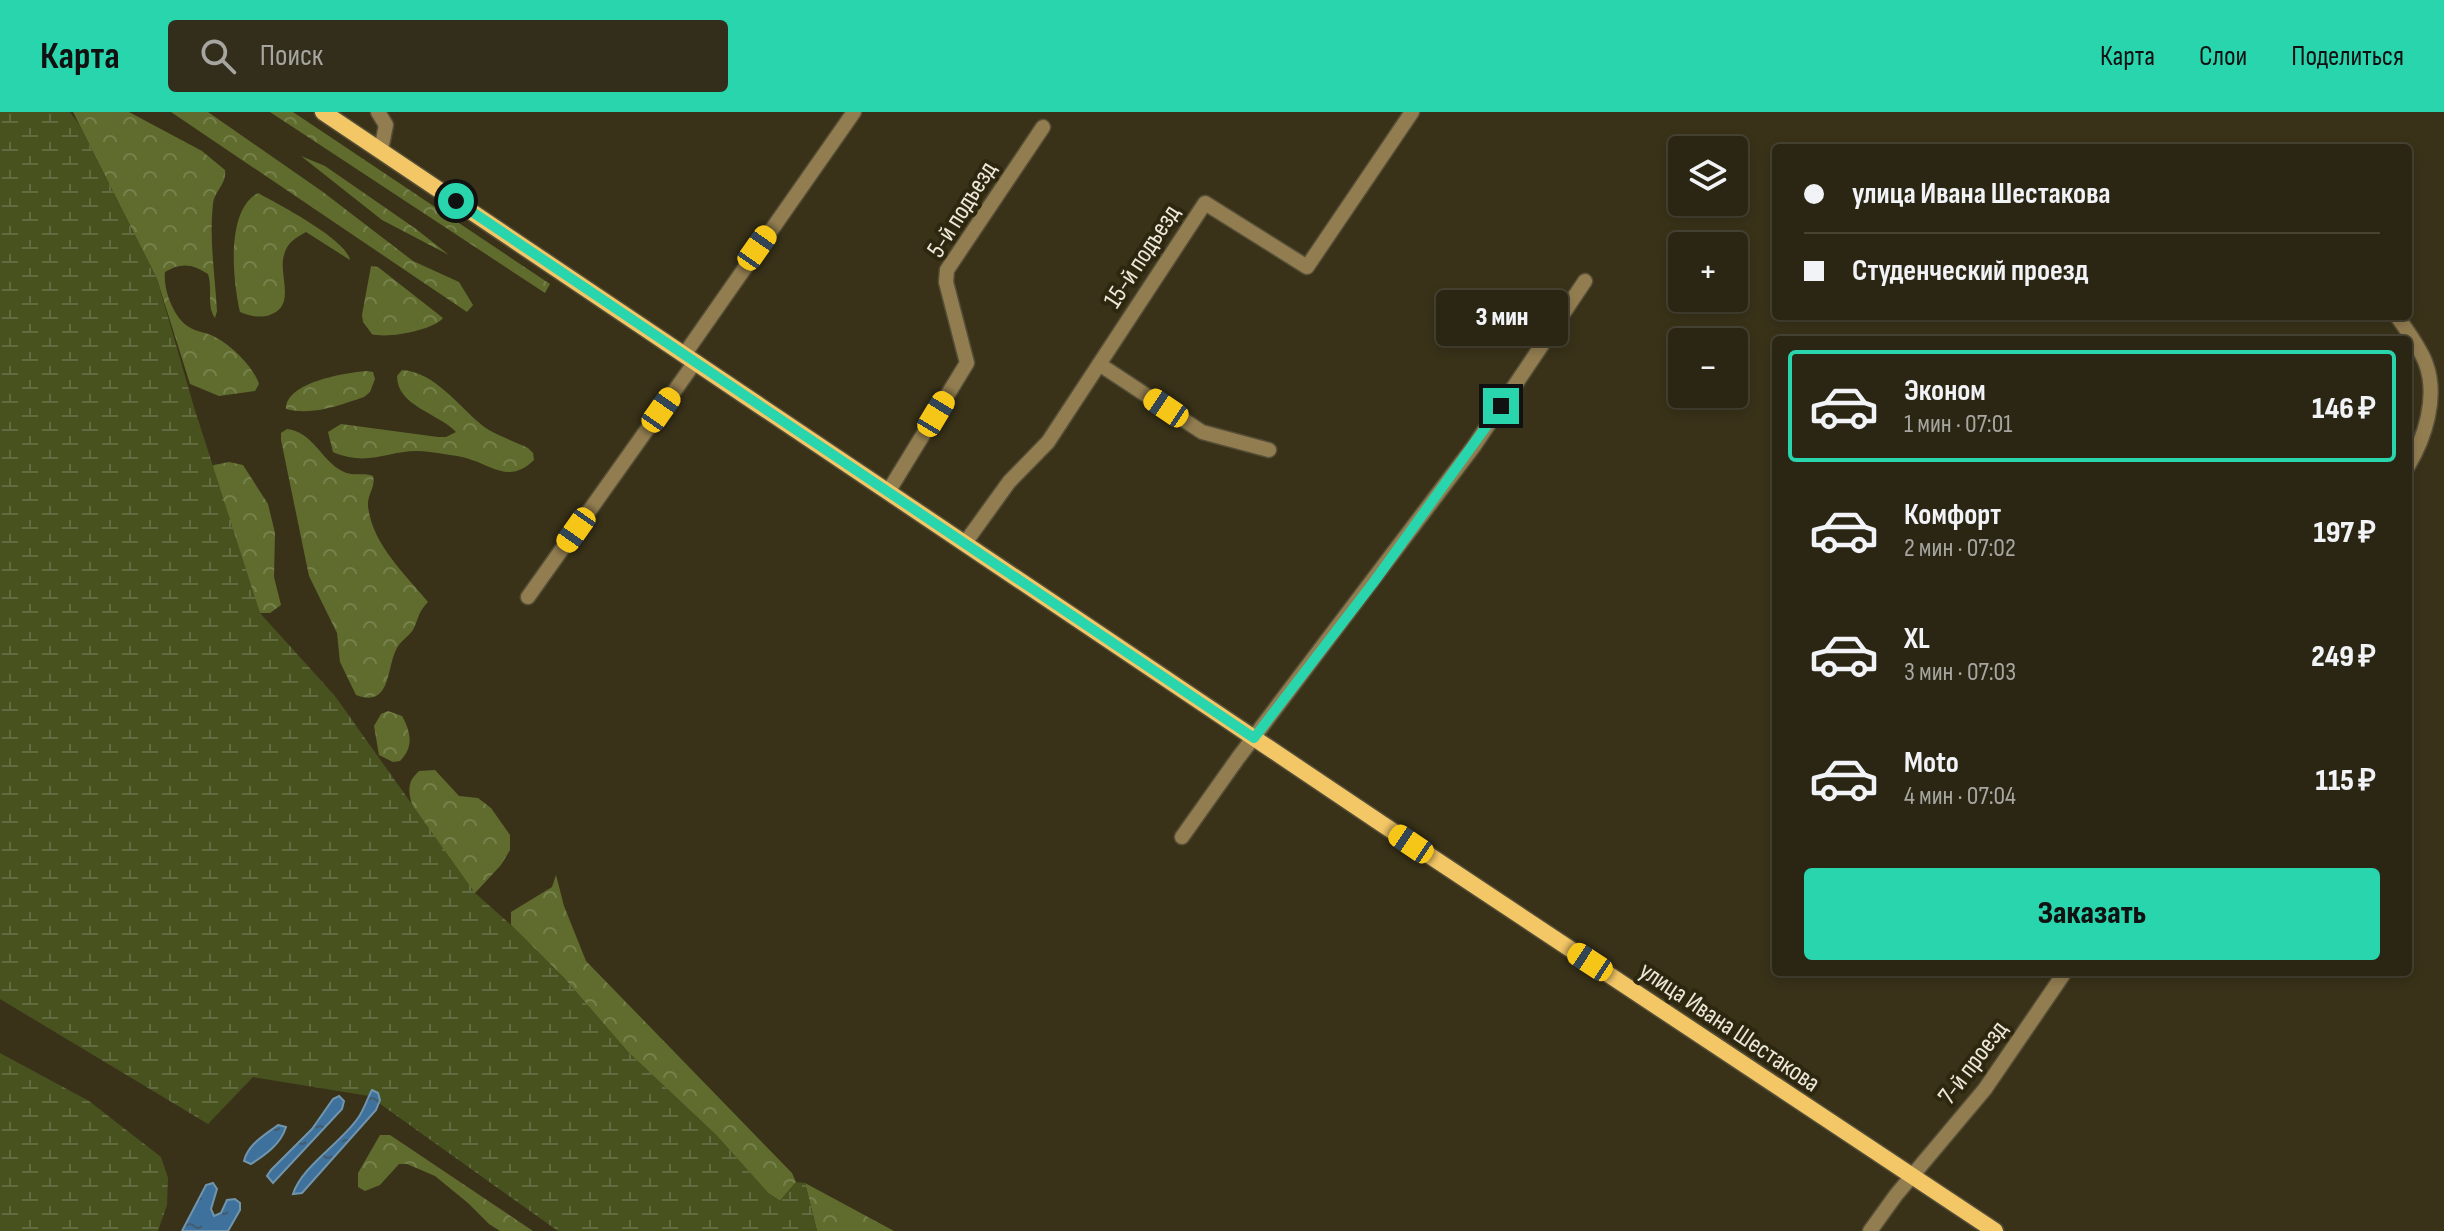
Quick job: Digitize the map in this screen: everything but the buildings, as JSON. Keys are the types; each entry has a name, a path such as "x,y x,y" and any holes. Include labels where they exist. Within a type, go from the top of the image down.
{"main road":[{"name":"улица Ивана Шестакова","path":"323,112 1254,738 1995,1231"}],"street":[{"path":"378,112 386,125 381,150"},
{"path":"528,597 854,112"},
{"name":"15-й подъезд","path":"965,543 1009,482 1048,442 1205,203 1307,267 1412,112"},
{"name":"5-й подъезд","path":"888,492 967,363 946,282 947,270 1043,127"},
{"path":"1182,837 1474,446 1585,281"},
{"path":"2412,340 2426,363 2430,380 2426,424 2412,458"},
{"path":"1099,364 1202,432 1269,450"},
{"path":"2430,380 2444,367"},
{"name":"7-й проезд","path":"1870,1231 1912,1175 1985,1089 2062,976"}],"green space":[{"path":"0,112 70,112 80,126 157,279 260,613 335,696 475,893 564,978 628,1052 716,1135 768,1193 780,1201 796,1182 805,1183 817,1231 558,1231 369,1096 253,1077 208,1124 0,999"},
{"path":"73,112 129,112 202,151 225,170 214,199 212,217 215,318 208,274 192,266 176,267 165,272 166,287 174,310 184,323 220,340 246,363 259,384 255,391 219,396 190,384 157,279"},
{"path":"171,112 208,112 323,192 413,261 459,282 473,305 467,312"},
{"path":"270,112 293,112 550,284 545,293"},
{"path":"301,156 325,166 449,255 382,220"},
{"path":"258,193 324,232 337,242 350,260 306,232 298,236 289,244 284,255 283,303 272,314 260,317 240,312 234,266 240,215 247,202"},
{"path":"371,266 378,267 443,318 410,332 372,334 362,315"},
{"path":"402,370 414,372 436,383 483,426 528,448 534,460 517,471 509,472 466,458 430,452 359,458 333,452 328,432 341,424 438,437 456,432 404,395 397,376"},
{"path":"373,372 375,379 370,392 364,397 316,410 286,409 289,400 306,386 331,377"},
{"path":"287,429 304,435 342,471 373,476 368,506 376,533 391,558 428,602 413,630 397,647 385,685 376,696 367,698 356,695 340,662 337,633 309,576 281,440 281,433"},
{"path":"229,462 243,465 268,504 275,533 274,577 281,605 270,613 260,613 203,474 214,465"},
{"path":"388,711 402,716 409,734 409,745 400,761 393,762 379,755 374,726 381,714"},
{"path":"435,770 459,796 478,798 491,808 510,835 510,850 501,865 475,893 432,840 413,808 410,794 412,780 419,771"},
{"path":"556,875 564,906 586,961 792,1173 796,1182 780,1201 768,1193 716,1135 628,1052 564,978 511,925 511,912 552,887"},
{"path":"0,1053 89,1101 161,1157 168,1178 167,1205 158,1231 0,1231"},
{"path":"380,1135 390,1135 533,1231 500,1231 435,1176 407,1164 399,1164 380,1185 365,1191 358,1187 358,1173"},
{"path":"805,1183 894,1231 817,1231"}],"water":[{"path":"372,1090 378,1093 380,1100 376,1110 302,1193 293,1194 313,1164 358,1118"},
{"path":"339,1096 344,1101 342,1109 273,1183 267,1176 271,1170 312,1129 333,1099"},
{"path":"278,1125 286,1127 276,1144 251,1164 244,1161 253,1145"},
{"path":"213,1183 217,1189 211,1209 214,1216 221,1213 227,1200 235,1199 240,1203 240,1210 228,1231 182,1231 206,1185"}],"route":[{"path":"456,201 1254,738 1373,583 1501,406"}]}
